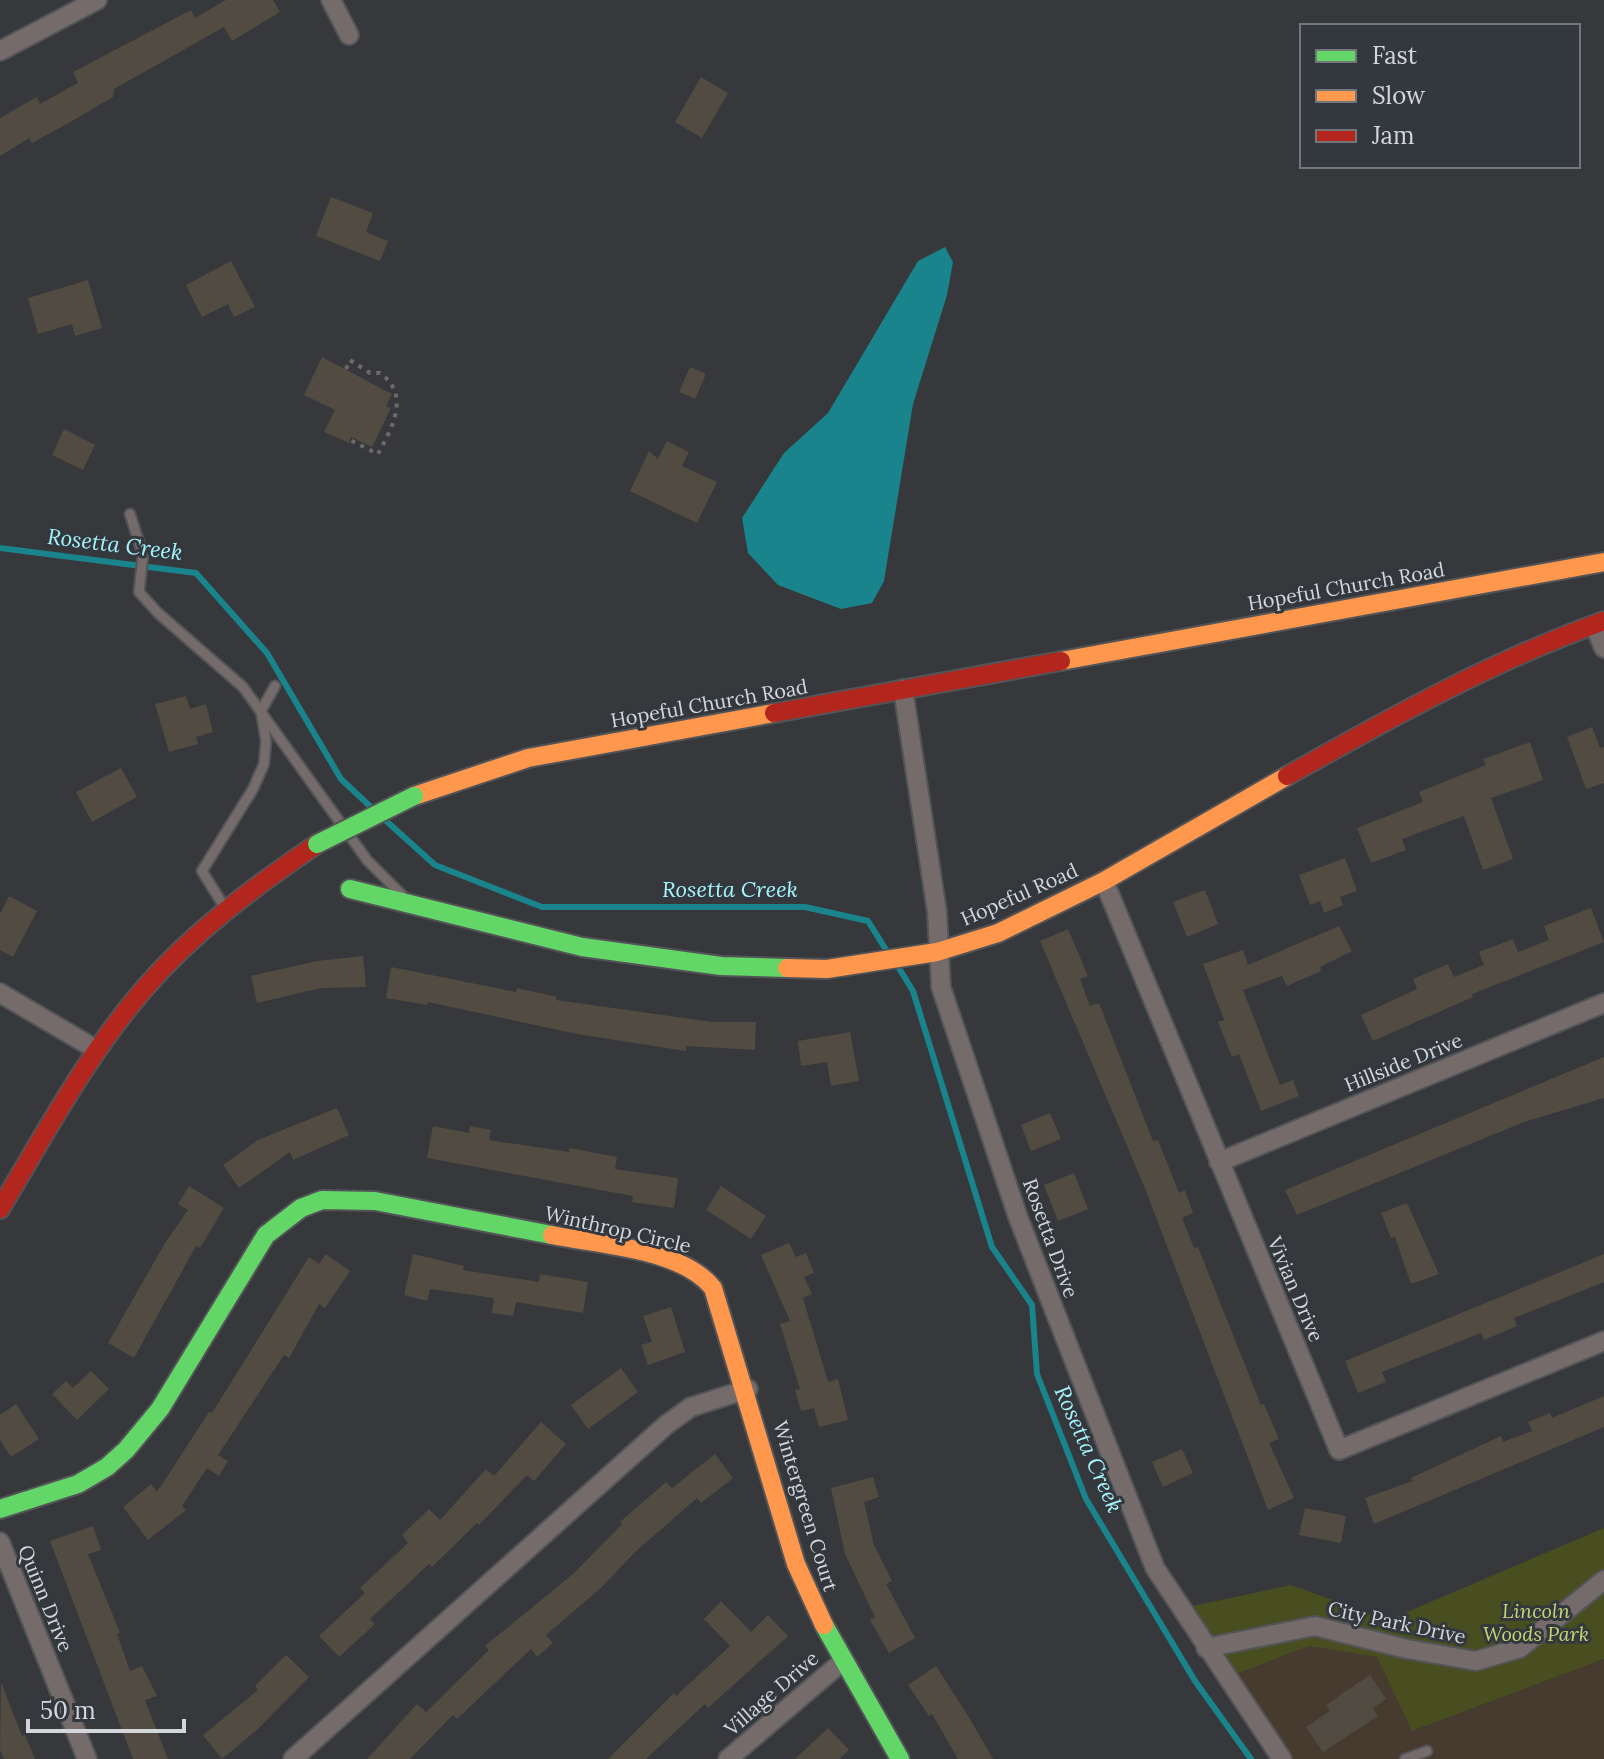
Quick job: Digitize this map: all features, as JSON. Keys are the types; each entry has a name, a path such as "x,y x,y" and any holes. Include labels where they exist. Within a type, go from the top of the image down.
{"street":[{"path":"0,51 97,0"},
{"path":"331,0 349,35"},
{"name":"Hopeful Church Road","path":"0,1209 97,1050 152,981 226,909 317,844 414,796 528,758 1604,562"},
{"path":"1599,623 1604,648"},
{"name":"Hopeful Road","path":"350,889 582,947 721,966 782,971 937,952 998,933 1104,881 1405,709 1537,645 1599,623"},
{"name":"Rosetta Drive","path":"903,689 937,912 941,987 1030,1246 1155,1568 1282,1759"},
{"name":"Vivian Drive","path":"1104,881 1339,1450 1604,1341"},
{"path":"0,993 97,1050"},
{"name":"Hillside Drive","path":"1219,1162 1604,1003"},
{"name":"Winthrop Circle","path":"0,1509 78,1484 107,1467 126,1450 160,1409 266,1235 283,1219 322,1200 375,1201 688,1264 706,1277 718,1295 748,1389"},
{"path":"293,1759 666,1425 691,1407 748,1389"},
{"name":"Wintergreen Court","path":"748,1389 796,1564 815,1609 900,1759"},
{"name":"Quinn Drive","path":"0,1542 87,1759"},
{"name":"City Park Drive","path":"1206,1648 1315,1626 1407,1649 1476,1661 1520,1648 1604,1580"},
{"name":"Village Drive","path":"728,1759 843,1661"}],"lane":[{"path":"130,514 143,555 139,592 158,613 243,687 367,860 413,905"},
{"path":"226,909 202,871 253,789 264,764 266,741 261,711 275,686"},
{"path":"1405,1759 1427,1751"}],"path":[{"path":"346,369 350,360 370,373 380,373 394,388 398,404 392,427 378,454 350,440"}],"shaded area":[{"path":"1309,1646 1377,1657 1413,1731 1604,1659 1604,1759 1282,1759 1226,1678"}],"green space":[{"name":"Lincoln Woods Park","path":"1604,1528 1604,1659 1412,1731 1377,1657 1309,1646 1226,1678 1179,1609 1291,1585 1388,1620"}],"water":[{"path":"945,247 953,262 947,295 913,404 884,581 872,603 841,609 778,585 748,553 742,518 784,453 828,413 918,261"}],"building":[{"path":"226,0 273,0 280,12 232,41 224,27 114,89 113,97 74,120 32,143 29,138 0,156 0,118 37,97 40,104 78,83 73,72 191,10 195,18"},
{"path":"701,77 728,93 702,138 675,122"},
{"path":"331,197 373,213 366,232 388,241 380,261 316,236"},
{"path":"231,261 255,307 234,317 228,304 202,317 186,285"},
{"path":"88,280 102,328 75,336 72,324 38,334 28,298"},
{"path":"322,357 392,394 386,406 391,408 372,447 351,437 349,443 324,432 335,410 304,395"},
{"path":"690,367 706,374 695,399 679,392"},
{"path":"64,429 95,445 83,470 52,455"},
{"path":"667,441 689,452 682,466 717,482 697,523 630,491 649,451 658,459"},
{"path":"186,696 190,709 206,704 213,732 196,737 198,744 169,752 155,704"},
{"path":"1592,727 1600,748 1604,747 1604,783 1586,789 1567,737"},
{"path":"1530,742 1543,780 1491,798 1513,859 1483,870 1464,816 1402,839 1406,850 1371,863 1357,828 1423,802 1419,792 1486,765 1483,759"},
{"path":"121,768 137,797 92,822 76,792"},
{"path":"1345,858 1357,891 1340,897 1343,905 1324,913 1320,901 1310,905 1299,875"},
{"path":"1205,890 1218,924 1187,937 1173,902"},
{"path":"9,896 37,911 13,957 0,950 0,914"},
{"path":"1591,908 1604,942 1472,994 1473,997 1373,1041 1361,1015 1417,989 1413,979 1448,964 1454,977 1484,965 1479,952 1513,939 1518,952 1549,940 1544,926"},
{"path":"1339,926 1352,951 1320,967 1321,971 1287,986 1282,976 1243,990 1280,1085 1293,1080 1299,1096 1261,1111 1239,1054 1232,1057 1218,1022 1224,1020 1203,964 1243,950 1248,965"},
{"path":"1068,929 1088,976 1080,979 1090,1006 1099,1003 1153,1141 1158,1140 1179,1193 1185,1190 1193,1213 1182,1218 1194,1248 1198,1247 1261,1405 1264,1404 1279,1439 1269,1443 1294,1498 1268,1510 1144,1186 1040,941"},
{"path":"363,956 366,987 321,988 257,1003 251,976 317,961"},
{"path":"391,967 516,992 517,988 557,997 556,1000 712,1022 756,1022 755,1050 686,1046 686,1051 577,1034 428,1002 427,1005 386,998"},
{"path":"850,1032 859,1081 831,1086 827,1062 801,1066 798,1041"},
{"path":"1604,1057 1604,1098 1524,1122 1297,1215 1285,1190"},
{"path":"337,1108 349,1135 293,1160 290,1152 239,1188 223,1165 258,1140"},
{"path":"1050,1113 1061,1139 1031,1151 1021,1125"},
{"path":"433,1126 469,1133 470,1126 491,1130 489,1140 569,1152 570,1148 617,1157 615,1169 678,1178 674,1208 632,1202 633,1196 427,1158"},
{"path":"1074,1173 1088,1209 1058,1221 1044,1185"},
{"path":"189,1186 224,1208 200,1248 196,1246 134,1358 108,1343 165,1243 188,1210 178,1204"},
{"path":"721,1186 766,1216 751,1239 706,1210"},
{"path":"1407,1203 1439,1274 1411,1284 1395,1237 1391,1238 1381,1213"},
{"path":"789,1243 796,1257 806,1253 814,1273 804,1277 812,1294 803,1298 828,1382 838,1379 848,1420 819,1427 814,1408 801,1411 795,1390 800,1389 780,1324 790,1321 761,1255"},
{"path":"326,1254 350,1271 325,1308 319,1304 289,1358 284,1355 218,1455 228,1461 219,1476 207,1468 182,1506 186,1510 148,1540 123,1507 151,1484 157,1492 209,1412 212,1413 309,1257 319,1264"},
{"path":"413,1254 464,1266 463,1270 539,1282 540,1274 588,1282 583,1313 516,1302 513,1316 492,1313 494,1298 430,1289 427,1301 404,1295"},
{"path":"1604,1254 1604,1282 1514,1318 1517,1326 1484,1340 1481,1333 1382,1372 1386,1382 1358,1393 1345,1361"},
{"path":"671,1307 685,1352 648,1365 641,1345 652,1342 643,1316"},
{"path":"621,1368 638,1392 588,1429 571,1405"},
{"path":"91,1371 109,1389 77,1420 52,1394 66,1381 73,1388"},
{"path":"1604,1396 1604,1427 1374,1524 1365,1498 1413,1481 1411,1478 1501,1436 1503,1442 1532,1431 1528,1422 1550,1413 1552,1418"},
{"path":"16,1404 39,1439 11,1457 0,1440 0,1415"},
{"path":"541,1422 566,1444 534,1481 527,1475 479,1525 477,1523 432,1567 429,1564 370,1619 375,1624 339,1657 319,1636 365,1593 360,1588 408,1543 402,1535 429,1509 440,1520 486,1469 494,1476"},
{"path":"1182,1449 1193,1473 1163,1487 1152,1462"},
{"path":"715,1454 733,1478 701,1503 697,1498 634,1553 601,1588 546,1635 553,1643 537,1657 531,1649 457,1719 453,1715 410,1759 367,1759 417,1704 426,1712 489,1650 485,1646 574,1573 622,1524 620,1522 666,1482 672,1488"},
{"path":"873,1477 879,1497 864,1502 874,1545 892,1581 886,1584 915,1638 889,1653 870,1620 875,1617 845,1554 831,1488"},
{"path":"1305,1508 1346,1516 1341,1543 1299,1535"},
{"path":"93,1526 101,1550 88,1554 120,1633 117,1634 130,1671 142,1666 157,1696 145,1700 168,1759 133,1759 50,1541"},
{"path":"721,1601 751,1632 768,1615 788,1636 708,1708 705,1704 646,1759 608,1759 674,1693 676,1696 730,1646 704,1619"},
{"path":"286,1655 309,1677 258,1729 222,1759 203,1735 258,1690 255,1686"},
{"path":"936,1666 993,1759 958,1759 932,1714 929,1716 908,1685"},
{"path":"1370,1675 1386,1699 1373,1708 1378,1716 1323,1752 1306,1727 1330,1711 1326,1705"},
{"path":"1,1682 22,1736 25,1735 35,1759 4,1759 0,1750"},
{"path":"828,1728 849,1750 839,1759 795,1759"}],"waterway":[{"name":"Rosetta Creek","path":"0,548 196,573 267,653 341,779 373,809"},
{"name":"Rosetta Creek","path":"384,819 435,865 542,907 805,907 868,921 888,953"},
{"name":"Rosetta Creek","path":"897,965 913,991 992,1247 1032,1305 1037,1374 1086,1499 1195,1681 1251,1759"}],"traffic: fast":[{"path":"317,844 414,796"},
{"path":"350,889 582,947 721,966 787,968"},
{"path":"0,1509 78,1484 107,1467 126,1450 160,1409 266,1235 301,1208 322,1200 375,1201 552,1235"},
{"path":"824,1625 900,1759"}],"traffic: slow":[{"path":"1061,661 1604,562"},
{"path":"414,796 528,758 774,713"},
{"path":"787,968 827,969 937,952 998,933 1104,881 1287,776"},
{"path":"552,1235 661,1256 699,1275 713,1288 796,1564 824,1625"}],"traffic: jam":[{"path":"1287,776 1482,672 1604,621"},
{"path":"774,713 1061,661"},
{"path":"0,1209 85,1068 144,989 183,948 226,911 317,844"}]}
